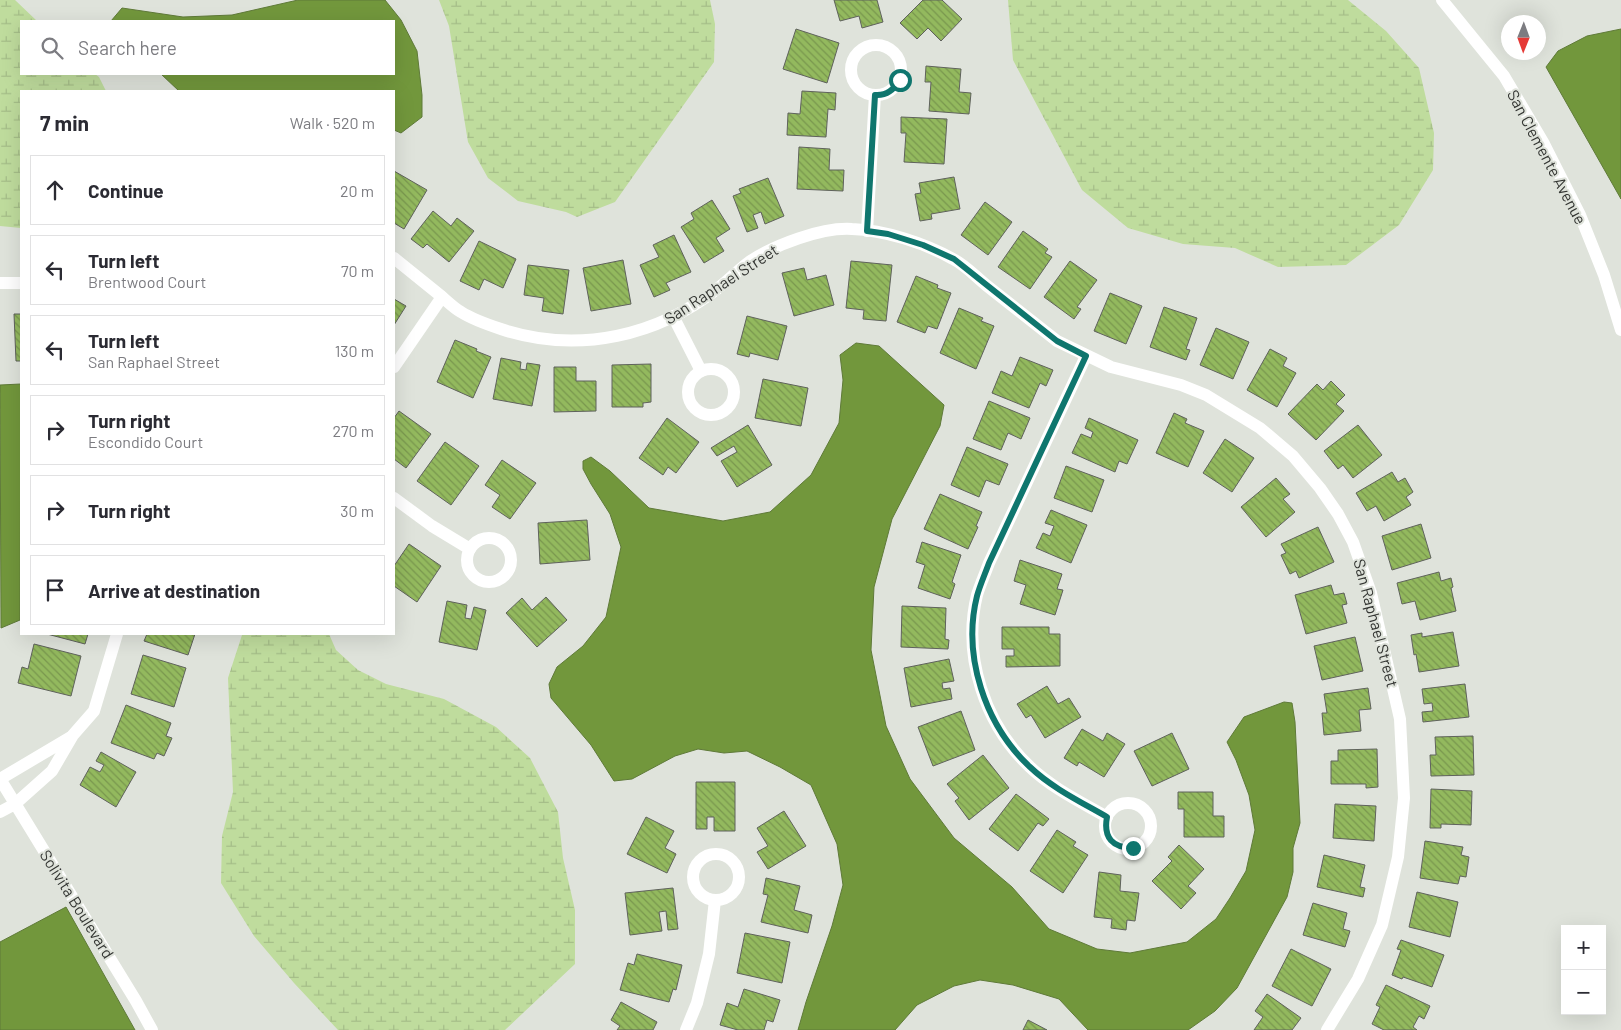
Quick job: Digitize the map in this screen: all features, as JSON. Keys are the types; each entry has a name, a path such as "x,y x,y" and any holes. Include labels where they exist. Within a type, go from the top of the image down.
{"street":[{"name":"San Clemente Avenue","path":"1442,0 1504,76 1543,142 1580,215 1604,275 1621,330"},
{"path":"867,231 875,95"},
{"name":"San Raphael Street","path":"395,259 462,313 491,326 529,338 602,340 657,325 717,290 748,263 773,248 834,230 852,229 888,234 923,245 954,259 1057,341 1111,367 1180,385 1206,395 1260,428 1293,456 1320,488 1338,514 1353,542 1371,593 1400,719 1404,798 1398,857 1382,925 1358,979 1327,1030"},
{"path":"0,283 20,283"},
{"path":"395,366 442,297"},
{"path":"673,316 701,371"},
{"path":"1086,356 989,563 977,596 973,628 977,672 983,697 997,725 1014,751 1031,768 1065,793 1107,817"},
{"path":"395,499 432,526 470,549"},
{"path":"0,812 15,804 52,771 73,735 94,711 117,635"},
{"path":"0,779 73,735"},
{"name":"Solivita Boulevard","path":"0,779 152,1030"},
{"path":"686,1030 697,1002 709,954 715,900"}],"green space":[{"path":"0,0 15,0 36,20 20,20 20,75 96,75 106,90 20,90 20,228 0,226"},
{"path":"439,0 710,0 715,24 714,62 615,202 577,217 566,212 518,201 488,178 468,142 449,26"},
{"path":"1008,0 1348,0 1386,31 1419,68 1434,133 1433,170 1399,225 1346,265 1278,267 1235,248 1183,244 1128,228 1082,190 1013,60"},
{"path":"242,635 329,635 336,650 358,670 386,684 444,699 496,727 530,758 558,812 563,858 575,910 575,964 505,1030 338,1030 254,936 221,883 222,836 233,792 228,678"}],"shaded area":[{"path":"298,0 385,0 401,20 417,51 422,95 422,117 401,133 395,130 395,90 178,90 162,75 395,75 395,20 112,20 122,8 183,17 232,15"},
{"path":"1621,29 1621,199 1546,67 1558,51 1587,36"},
{"path":"856,343 879,346 944,405 940,426 892,519 874,587 871,650 886,726 910,779 954,838 1012,887 1049,929 1097,949 1130,953 1187,942 1216,919 1246,871 1255,830 1249,795 1227,742 1244,717 1284,702 1292,703 1295,722 1300,823 1293,848 1293,872 1287,897 1237,988 1215,1011 1188,1030 1088,1030 1059,999 1013,985 980,980 954,986 917,1005 895,1030 798,1030 832,926 843,885 837,844 811,785 747,751 724,753 698,749 675,756 632,779 614,781 591,745 551,698 549,684 557,667 583,646 606,617 621,547 610,514 583,469 583,461 591,457 610,471 649,508 723,521 770,512 811,475 839,423 843,380 840,355"},
{"path":"20,384 20,620 1,628 0,385"},
{"path":"66,907 135,1030 0,1030 0,942"}],"building":[{"path":"834,0 877,0 883,22 862,28 859,16 840,21"},
{"path":"923,0 942,0 962,19 941,41 928,28 917,39 900,23"},
{"path":"796,29 839,43 827,83 783,69"},
{"path":"926,66 961,69 959,92 971,93 969,114 929,111 931,82 925,82"},
{"path":"802,91 836,93 835,110 828,109 826,137 787,135 788,113 800,114"},
{"path":"901,117 947,119 944,164 904,162 906,133 901,133"},
{"path":"799,147 830,149 829,170 844,170 843,191 797,189"},
{"path":"395,172 427,190 404,229 395,224"},
{"path":"954,177 960,209 931,214 932,219 920,221 915,194 921,193 919,183"},
{"path":"768,178 784,216 765,224 761,212 753,215 758,228 747,232 733,196 741,193 739,189"},
{"path":"712,200 730,229 716,238 724,251 704,263 681,227 694,219 691,213"},
{"path":"985,202 1012,222 988,255 961,235"},
{"path":"433,211 451,226 457,218 474,231 449,262 427,244 423,248 411,239"},
{"path":"1023,231 1048,249 1045,253 1052,257 1030,289 998,267"},
{"path":"674,235 691,272 666,283 670,290 654,297 640,265 659,257 653,245"},
{"path":"479,241 516,259 503,288 484,279 479,290 460,281"},
{"path":"623,260 631,304 591,311 583,268"},
{"path":"851,261 892,265 886,321 863,319 864,310 846,308"},
{"path":"1070,261 1097,280 1077,307 1081,309 1074,319 1044,297"},
{"path":"528,265 569,270 563,314 542,311 544,298 524,295"},
{"path":"804,268 807,280 826,275 834,305 794,316 782,273"},
{"path":"916,276 938,285 937,288 951,293 937,329 928,326 925,333 897,322"},
{"path":"1110,293 1142,306 1126,344 1094,331"},
{"path":"395,300 406,306 395,323"},
{"path":"1164,307 1197,318 1186,349 1190,350 1186,360 1150,347"},
{"path":"959,308 983,318 981,321 994,326 976,369 940,353"},
{"path":"14,314 20,314 20,361 16,361"},
{"path":"747,316 787,326 778,360 750,353 749,357 737,354"},
{"path":"1216,328 1249,342 1233,379 1200,365"},
{"path":"455,340 491,357 473,398 437,382"},
{"path":"1270,349 1287,358 1283,366 1296,373 1277,407 1247,390"},
{"path":"1020,357 1053,370 1046,386 1040,383 1029,408 992,393 1001,371 1012,376"},
{"path":"501,358 521,362 520,369 526,370 527,363 540,365 532,406 493,399"},
{"path":"651,364 651,402 643,403 643,407 612,407 612,365"},
{"path":"554,367 576,367 576,381 596,381 596,411 554,412"},
{"path":"763,379 808,388 801,426 755,418"},
{"path":"1331,381 1345,395 1336,404 1344,411 1316,440 1288,414 1317,384 1323,390"},
{"path":"989,401 1030,418 1021,439 1008,433 1001,450 973,439"},
{"path":"399,411 431,434 406,468 395,460 395,417"},
{"path":"1174,413 1187,419 1185,423 1204,431 1188,467 1156,453"},
{"path":"667,418 699,442 676,473 668,467 663,475 639,458"},
{"path":"1089,418 1138,440 1127,464 1119,461 1115,472 1072,453 1081,434 1091,438 1093,432 1085,428"},
{"path":"748,425 772,465 737,487 721,461 737,452 734,446 717,456 711,448"},
{"path":"1358,425 1382,455 1353,478 1343,465 1338,469 1324,451"},
{"path":"1225,439 1254,458 1232,492 1203,473"},
{"path":"445,442 479,466 451,505 417,481"},
{"path":"967,447 1008,464 999,485 986,480 979,497 951,485"},
{"path":"502,460 536,483 510,519 492,507 500,495 485,485"},
{"path":"1066,466 1104,480 1092,512 1054,498"},
{"path":"1392,472 1398,482 1405,478 1413,492 1406,497 1411,505 1384,521 1376,506 1367,511 1356,493"},
{"path":"1276,478 1290,494 1283,499 1295,512 1266,537 1241,507"},
{"path":"940,494 982,512 976,526 978,527 968,549 924,529"},
{"path":"1051,510 1087,525 1071,563 1036,548 1043,533 1050,536 1054,526 1045,523"},
{"path":"587,520 590,560 540,564 538,523"},
{"path":"1421,524 1431,558 1392,570 1382,536"},
{"path":"1318,527 1334,562 1299,578 1296,571 1290,574 1281,555 1286,553 1281,544"},
{"path":"922,542 961,555 952,582 955,584 950,599 918,588 925,565 916,562"},
{"path":"409,544 441,566 417,602 395,587 395,565"},
{"path":"1020,560 1062,574 1057,589 1063,590 1055,615 1020,604 1026,585 1014,581"},
{"path":"1439,572 1441,581 1451,578 1456,611 1420,620 1415,601 1402,604 1397,583"},
{"path":"1331,585 1334,595 1344,593 1347,604 1342,605 1347,623 1306,634 1295,595"},
{"path":"546,597 567,620 537,647 506,613 522,598 532,610"},
{"path":"447,601 467,605 465,618 471,619 474,607 486,610 477,650 439,642"},
{"path":"902,606 946,608 945,639 949,640 948,649 901,647"},
{"path":"1002,627 1049,627 1049,634 1060,634 1060,666 1006,667 1006,656 1014,656 1014,649 1002,649"},
{"path":"1453,632 1459,666 1419,672 1411,635 1422,633 1422,637"},
{"path":"51,635 88,635 85,644"},
{"path":"147,635 195,635 188,655 144,641"},
{"path":"1355,637 1363,671 1322,680 1314,646"},
{"path":"34,644 81,656 71,696 18,683 22,667 28,669"},
{"path":"143,655 186,668 174,707 131,694"},
{"path":"949,659 954,681 942,683 943,689 950,688 952,699 911,707 904,668"},
{"path":"1465,684 1469,717 1423,722 1422,712 1433,711 1432,703 1424,704 1422,689"},
{"path":"1047,686 1058,704 1069,698 1081,717 1045,738 1031,715 1026,718 1017,704"},
{"path":"1368,688 1371,709 1359,710 1361,731 1324,735 1322,713 1327,713 1324,694"},
{"path":"126,705 171,723 166,736 172,738 164,756 157,753 154,759 111,743"},
{"path":"961,711 975,750 933,766 918,727"},
{"path":"1082,729 1103,741 1107,733 1125,744 1104,777 1079,762 1077,766 1064,758"},
{"path":"1172,733 1189,769 1152,786 1134,751"},
{"path":"1473,736 1474,775 1431,776 1430,755 1436,755 1435,737"},
{"path":"1377,749 1378,787 1366,788 1366,784 1331,784 1331,761 1338,761 1338,750"},
{"path":"101,752 136,772 116,807 80,785 90,767 100,772 104,765 96,761"},
{"path":"983,755 1009,788 969,820 955,801 959,798 947,784"},
{"path":"696,782 735,782 735,831 714,831 714,817 707,817 707,829 696,829"},
{"path":"1431,789 1472,791 1471,825 1441,824 1441,828 1430,828"},
{"path":"1178,792 1213,792 1213,816 1224,816 1224,837 1184,837 1184,809 1178,809"},
{"path":"1016,794 1049,819 1043,826 1038,823 1018,851 989,829"},
{"path":"1335,804 1376,806 1374,841 1333,838"},
{"path":"784,811 806,846 768,869 757,852 768,846 757,828"},
{"path":"646,817 674,831 665,848 676,854 667,873 627,854"},
{"path":"1057,830 1076,842 1073,846 1088,855 1063,893 1030,871"},
{"path":"1425,841 1463,847 1461,855 1469,857 1466,877 1460,876 1458,884 1420,878"},
{"path":"1179,845 1204,869 1188,886 1196,893 1181,909 1152,881 1172,861 1168,857"},
{"path":"1324,855 1365,865 1360,887 1365,888 1363,897 1317,887"},
{"path":"1099,872 1121,875 1120,891 1139,893 1135,921 1127,920 1126,930 1111,928 1112,919 1094,917"},
{"path":"766,878 800,886 794,910 812,915 808,933 761,922 768,895 763,894"},
{"path":"673,888 678,929 668,930 666,911 659,912 662,931 630,935 625,893"},
{"path":"1417,892 1458,902 1450,937 1409,927"},
{"path":"1313,903 1347,913 1343,929 1350,931 1345,947 1303,935"},
{"path":"745,933 790,942 782,983 737,973"},
{"path":"1401,940 1444,955 1432,987 1392,975 1401,950 1397,949"},
{"path":"1291,949 1331,969 1312,1006 1272,986"},
{"path":"637,954 682,965 676,990 673,989 669,1002 620,990 628,963 634,965"},
{"path":"1386,985 1430,1006 1424,1019 1419,1016 1413,1027 1417,1030 1384,1030 1372,1024 1380,1007 1376,1005"},
{"path":"744,989 780,1000 773,1022 767,1020 764,1030 738,1030 720,1025 727,1003 738,1007"},
{"path":"1267,994 1301,1018 1292,1030 1254,1030 1263,1017 1255,1011"},
{"path":"621,1002 657,1022 653,1030 617,1030 620,1026 611,1020"},
{"path":"1028,1020 1047,1030 1023,1030"}],"route":[{"path":"900,80 888,92 875,95 867,231 888,234 923,245 954,259 1057,341 1086,356 989,563 977,596 973,628 974,649 983,697 997,725 1014,751 1031,768 1065,793 1107,817 1105,826 1107,834 1117,846 1133,848"}]}
